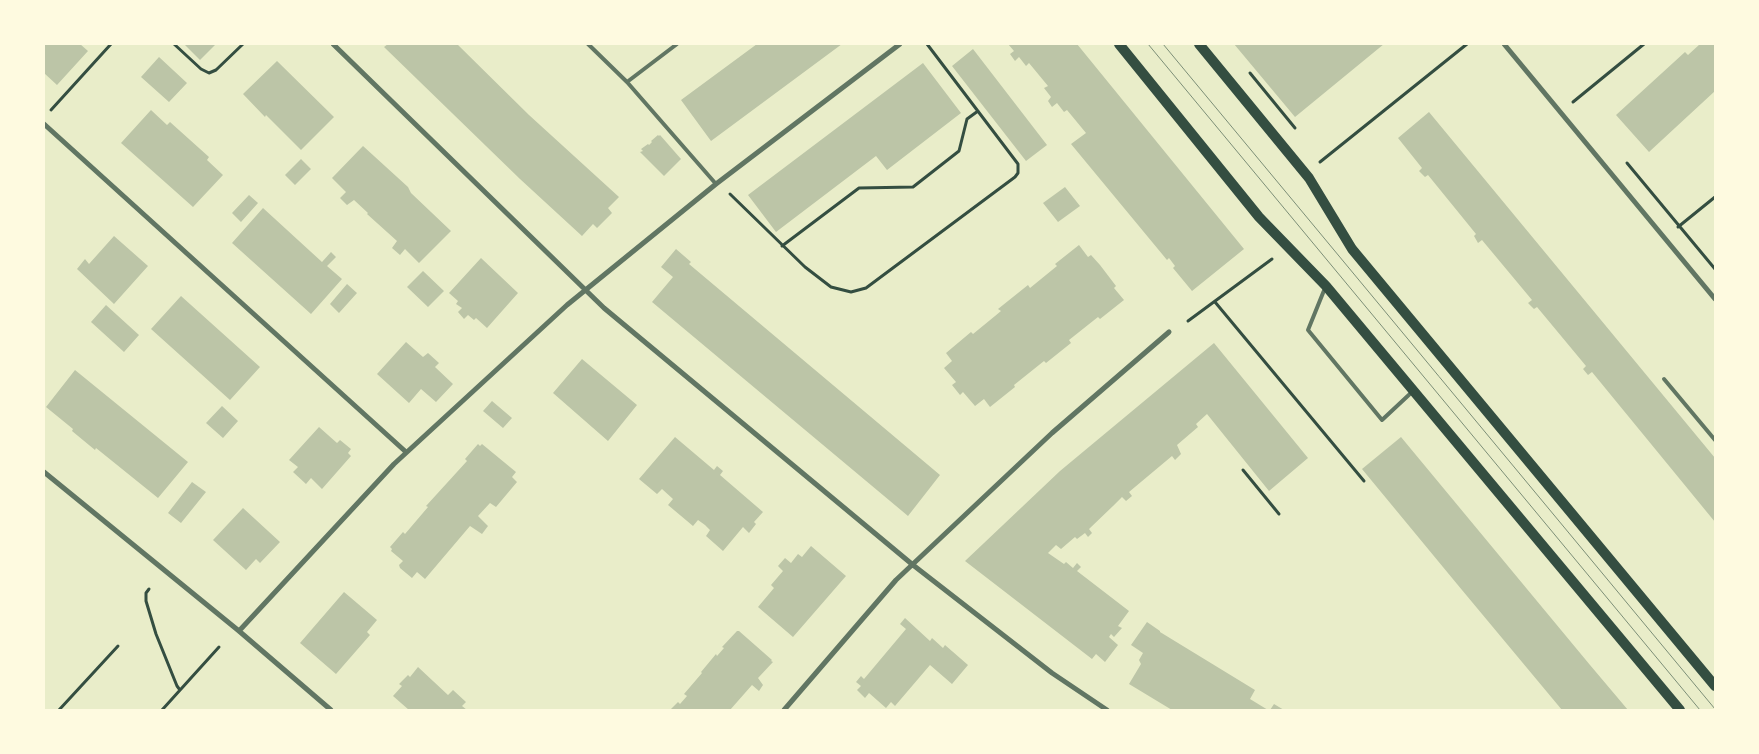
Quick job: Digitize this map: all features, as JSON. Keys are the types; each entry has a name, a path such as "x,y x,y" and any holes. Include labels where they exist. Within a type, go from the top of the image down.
{"main road":[{"path":"1119,44 1259,217 1326,286 1680,710"},
{"path":"1199,44 1309,178 1352,249 1715,686"}],"street":[{"path":"333,44 585,290 913,565 1052,673 1107,710"},
{"path":"239,631 406,452 585,290 716,184 900,44"},
{"path":"1504,44 1715,299"},
{"path":"44,124 406,452"},
{"path":"784,710 896,580 1052,433 1169,332"},
{"path":"44,472 239,631 331,710"}],"lane":[{"path":"588,44 627,82 716,184"},
{"path":"627,82 677,44"},
{"path":"1326,286 1308,330 1382,420 1414,390"},
{"path":"1664,379 1715,440"}],"path":[{"path":"51,110 111,44"},
{"path":"174,44 200,69 209,73 216,70 243,44"},
{"path":"716,184 732,196 805,267 831,287 851,292 866,288 1018,173 1018,164 927,44"},
{"path":"1320,163 1467,44"},
{"path":"1561,112 1644,44"},
{"path":"782,246 859,188 913,187 960,150 967,119 978,111"},
{"path":"1664,238 1715,197"},
{"path":"1188,321 1272,259"},
{"path":"1215,302 1364,482"},
{"path":"1243,470 1279,514"},
{"path":"149,589 146,593 146,601 156,634 180,690"},
{"path":"59,710 118,646"},
{"path":"162,710 219,647"}],"building":[{"path":"44,44 80,44 88,51 57,85 44,73"},
{"path":"184,44 216,44 200,60"},
{"path":"388,44 457,44 529,115 619,197 608,208 612,213 597,228 593,224 582,236 520,179 384,47"},
{"path":"757,44 842,44 711,141 681,100"},
{"path":"1008,44 1077,44 1244,249 1192,291 1173,268 1175,266 1169,258 1167,260 1071,144 1086,133 1067,110 1064,112 1057,103 1052,107 1048,101 1051,97 1044,88 1048,86 1029,63 1026,66 1019,57 1015,61 1010,54 1014,51"},
{"path":"1234,44 1384,44 1295,117"},
{"path":"1700,44 1715,44 1715,91 1649,152 1616,115 1685,52 1688,55"},
{"path":"973,49 1047,145 1026,161 952,66"},
{"path":"159,57 187,83 169,102 141,77"},
{"path":"277,61 334,117 301,150 243,94"},
{"path":"923,63 961,113 887,170 876,156 776,232 748,195"},
{"path":"151,110 167,125 170,122 209,157 207,160 223,175 193,207 121,143"},
{"path":"1429,112 1715,458 1715,522 1592,372 1588,375 1583,369 1586,366 1537,307 1534,309 1528,303 1532,300 1482,240 1478,243 1474,236 1476,234 1428,175 1425,177 1419,171 1422,168 1398,138"},
{"path":"658,135 681,159 664,176 640,152"},
{"path":"363,146 408,187 411,193 451,231 419,263 405,249 400,255 392,248 397,241 354,200 347,205 340,198 346,192 332,178"},
{"path":"301,159 311,169 295,185 285,175"},
{"path":"1065,187 1080,206 1058,222 1043,203"},
{"path":"249,195 258,203 241,222 232,213"},
{"path":"263,208 322,262 331,252 336,257 327,266 342,279 311,314 232,243"},
{"path":"114,236 148,266 114,304 77,269 85,259 89,264"},
{"path":"1079,245 1088,257 1091,255 1100,265 1124,300 1100,319 1098,317 1069,340 1071,343 1046,363 1044,361 990,407 984,399 975,406 963,392 960,395 952,385 956,382 944,368 952,361 946,353 971,332 973,334 995,316 1001,311 998,309 1028,285 1030,288 1057,266 1055,264"},
{"path":"676,249 691,262 689,264 940,475 908,516 652,302 673,277 661,267"},
{"path":"481,258 518,293 487,328 476,318 474,320 468,315 464,319 458,312 462,308 456,304 458,301 449,293"},
{"path":"423,271 444,291 428,307 407,287"},
{"path":"347,284 357,293 339,313 330,304"},
{"path":"181,296 260,367 230,400 151,329"},
{"path":"106,305 139,335 124,352 91,322"},
{"path":"406,342 423,357 428,353 439,363 435,367 453,384 436,402 421,389 409,403 377,374"},
{"path":"1214,343 1308,458 1269,491 1207,414 1196,424 1198,427 1177,445 1181,454 1175,460 1172,456 1129,492 1132,496 1126,501 1122,497 1089,529 1092,533 1088,537 1085,533 1077,539 1075,537 1061,549 1056,545 1048,553 1064,564 1066,562 1073,568 1077,563 1081,567 1077,571 1129,611 1118,626 1122,628 1114,637 1111,634 1109,637 1118,645 1105,662 1096,654 1092,659 965,561 1060,471"},
{"path":"582,359 637,405 608,441 553,393"},
{"path":"75,370 188,462 158,498 96,448 95,450 46,407"},
{"path":"492,401 512,418 503,428 483,411"},
{"path":"222,406 238,421 223,438 206,423"},
{"path":"319,427 337,443 340,440 351,449 348,453 351,456 322,489 311,478 306,484 293,472 298,467 289,460"},
{"path":"675,437 714,470 717,466 723,471 720,475 763,512 754,522 756,524 749,533 743,527 723,551 706,536 710,530 705,525 698,520 693,526 668,505 673,499 662,489 657,494 639,479"},
{"path":"1401,437 1628,710 1562,710 1457,584 1362,469"},
{"path":"478,444 480,446 482,444 516,472 512,477 517,482 496,507 490,503 478,516 488,526 482,534 470,526 425,579 417,572 412,578 400,568 399,565 403,561 391,551 390,547 403,532 405,534 428,507 426,506 467,461 465,459"},
{"path":"192,482 206,492 181,523 168,513"},
{"path":"243,508 280,542 260,563 256,559 246,570 213,540"},
{"path":"811,546 846,576 793,637 758,607 774,588 771,585 783,571 778,566 785,558 791,563 798,554 802,557"},
{"path":"344,592 377,620 367,632 370,635 336,674 300,643"},
{"path":"905,618 930,641 932,638 943,648 945,645 968,665 952,684 930,665 895,706 891,702 886,708 869,693 865,698 857,690 861,686 856,682 861,676 864,679 906,629 900,624"},
{"path":"1147,622 1160,632 1255,690 1250,699 1268,710 1172,710 1129,684 1141,664 1139,660 1143,653 1131,645"},
{"path":"737,631 773,662 758,678 763,685 759,691 752,685 730,710 670,710 678,702 680,704 687,696 684,694"},
{"path":"418,667 448,695 453,690 466,702 462,706 467,710 409,710 393,696 402,686 399,684 408,675 410,677"},
{"path":"1274,704 1284,710 1270,710"}],"tram line":[{"path":"1148,44 1700,710"},
{"path":"1163,44 1715,709"}]}
